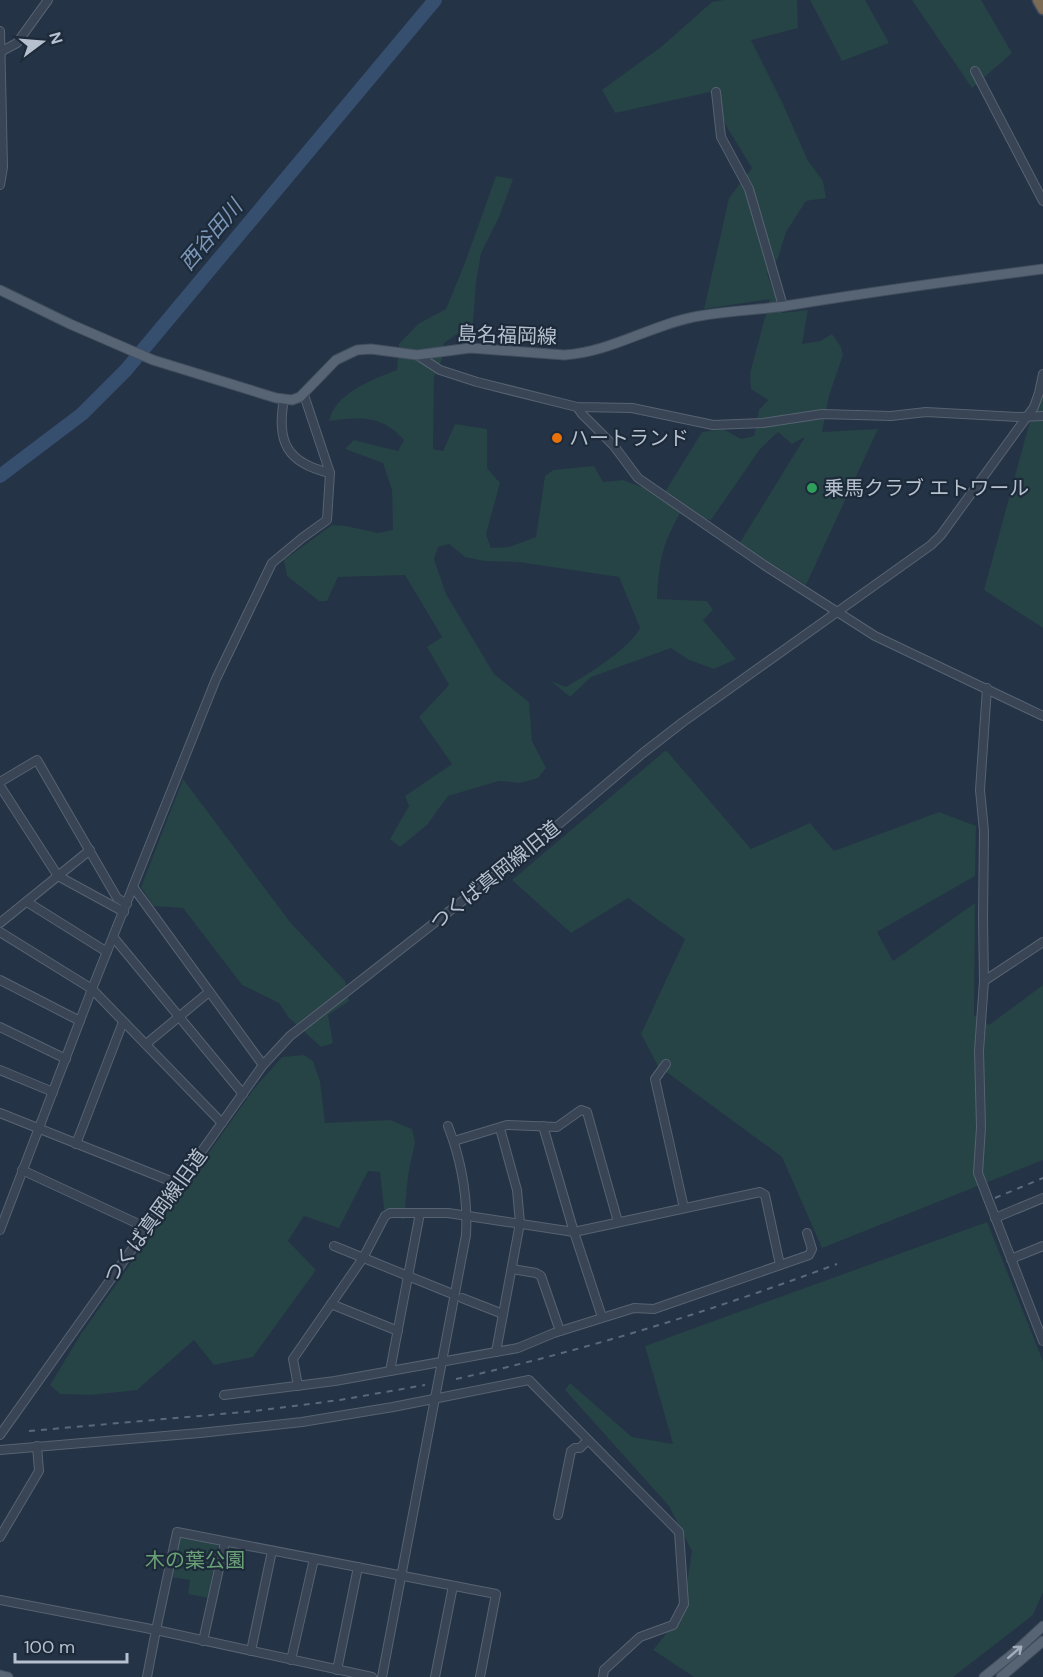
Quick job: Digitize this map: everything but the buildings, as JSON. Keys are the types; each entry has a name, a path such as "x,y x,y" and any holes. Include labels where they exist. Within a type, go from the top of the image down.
{"highway":[{"path":"1038,0 1043,9"}],"main road":[{"name":"島名福岡線","path":"304,395 336,360 348,353 371,349 417,355 470,348 564,355 579,354 614,345 682,319 1043,269"},
{"path":"0,290 140,355 284,399 297,399 304,395"},
{"path":"984,1677 1043,1626"},
{"path":"1001,1677 1043,1641"},
{"path":"0,1676 8,1677"}],"street":[{"path":"2,51 18,43 48,0"},
{"path":"0,31 3,167 0,185"},
{"path":"975,71 1043,201"},
{"path":"716,92 721,137 748,189 783,306"},
{"path":"417,355 440,370 477,382 577,406 632,408 713,425 763,423 822,414 891,416 926,412 1043,416"},
{"name":"つくば真岡線旧道","path":"0,1435 263,1065 290,1036 539,841 643,753 931,545 941,535 1037,400 1043,374"},
{"path":"0,1230 2,1218 40,1129 106,952 114,938 216,679 263,579 278,556 327,520 330,473 304,395"},
{"path":"284,399 280,421 287,446 306,467 330,473"},
{"path":"577,406 614,446 638,478 838,613 875,636 1043,716"},
{"path":"987,688 980,790 984,831 984,981 978,1173 1043,1341"},
{"path":"124,912 58,876 0,784 37,760 117,898 127,904"},
{"path":"0,923 90,850"},
{"path":"133,888 263,1065"},
{"path":"27,902 106,952"},
{"path":"0,932 92,989 222,1123"},
{"path":"114,938 243,1094"},
{"path":"984,981 1043,942"},
{"path":"0,981 80,1021"},
{"path":"146,1044 209,993"},
{"path":"76,1144 123,1022"},
{"path":"0,1027 66,1059"},
{"path":"666,1064 655,1079 684,1208"},
{"path":"0,1070 53,1092"},
{"path":"454,1141 507,1125 557,1127 581,1110 587,1112 618,1222"},
{"path":"0,1114 178,1184"},
{"path":"382,1677 464,1250 467,1215 463,1172 448,1126"},
{"path":"543,1126 573,1232 602,1317"},
{"path":"496,1352 520,1223 517,1190 501,1132"},
{"path":"22,1170 147,1228"},
{"path":"298,1386 293,1359 363,1258 385,1216 390,1213 448,1213 573,1232 760,1192 765,1195 780,1265"},
{"path":"995,1218 1043,1198"},
{"path":"390,1371 420,1213"},
{"path":"224,1395 298,1386 518,1348 602,1317 634,1308 654,1310 808,1255 812,1249 807,1233"},
{"path":"334,1246 450,1293"},
{"path":"1011,1259 1043,1246"},
{"path":"512,1269 541,1276 560,1332"},
{"path":"462,1298 503,1314"},
{"path":"331,1304 398,1331"},
{"path":"0,1450 254,1427 352,1414 436,1400 527,1380 680,1532 684,1604 673,1624 640,1637 604,1670 603,1677"},
{"path":"0,1418 9,1422"},
{"path":"558,1515 571,1451 580,1448 588,1440"},
{"path":"0,1537 39,1471 38,1446"},
{"path":"147,1677 177,1532 496,1594 480,1677"},
{"path":"202,1641 225,1542"},
{"path":"251,1651 272,1551"},
{"path":"291,1660 314,1559"},
{"path":"337,1670 357,1567"},
{"path":"435,1677 453,1586"},
{"path":"0,1600 156,1630 372,1677"}],"green space":[{"path":"797,0 798,28 751,40 808,161 823,181 826,198 806,201 786,232 778,258 767,274 782,313 808,310 802,344 820,341 832,334 841,347 843,355 829,396 822,432 878,429 806,585 739,544 805,437 792,444 778,432 760,449 711,520 680,513 662,554 657,599 707,601 713,610 703,620 736,659 714,669 689,660 671,648 591,677 570,697 551,681 566,687 618,652 640,628 619,577 518,562 484,561 465,557 449,544 438,547 434,559 446,594 494,674 529,702 532,741 546,768 538,778 520,783 499,781 448,796 427,825 400,847 390,839 409,806 405,796 452,764 419,717 449,685 427,647 442,637 405,575 338,577 327,601 319,601 287,576 284,560 332,525 378,533 393,530 392,490 383,463 345,449 354,440 398,451 404,440 396,432 379,422 361,419 329,421 339,402 356,388 397,370 399,344 418,324 446,309 496,176 513,179 499,217 481,253 473,323 444,343 442,359 434,377 433,449 443,451 455,424 487,429 487,468 500,483 486,534 491,548 509,547 536,537 545,476 553,470 594,466 603,482 623,480 663,495 702,432 723,429 741,439 754,436 759,410 768,400 751,389 750,373 770,299 704,309 729,198 752,168 728,129 710,92 615,113 602,90 661,47 712,2"},
{"path":"810,0 865,0 889,43 842,61"},
{"path":"912,0 981,0 1012,53 972,88"},
{"path":"1043,382 1043,628 984,590 1028,428"},
{"path":"666,750 751,849 810,823 834,851 939,812 976,826 975,876 877,932 893,961 975,903 974,1015 989,1025 1043,985 1043,1160 822,1248 782,1157 658,1066 641,1034 685,939 628,898 571,933 512,880"},
{"path":"183,779 290,922 345,981 349,1001 328,1015 333,1043 321,1047 289,1018 279,1003 242,985 183,908 153,906 141,887"},
{"path":"304,1055 313,1061 320,1081 325,1123 390,1120 412,1129 415,1142 408,1176 404,1220 384,1209 380,1172 368,1171 339,1228 304,1216 288,1241 316,1270 253,1357 214,1365 194,1340 137,1390 91,1395 60,1394 50,1385 81,1334 253,1090 282,1057"},
{"path":"987,1222 1043,1361 1043,1592 1033,1615 953,1677 694,1677 653,1650 682,1614 692,1551 669,1506 565,1390 570,1383 632,1437 673,1444 645,1346"},
{"name":"木の葉公園","path":"181,1536 216,1543 218,1546 208,1598 188,1594 190,1580 170,1577 177,1538"}],"waterway":[{"name":"西谷田川","path":"0,476 82,414 126,370 435,0"}],"railway":[{"path":"995,1198 1043,1178"},
{"path":"456,1379 505,1368 648,1328 743,1298 837,1264"},
{"path":"29,1431 255,1411 340,1400 425,1385"}],"place":[{"name":"ハートランド","path":"557,438"},
{"name":"乗馬クラブ エトワール","path":"812,488"}]}
